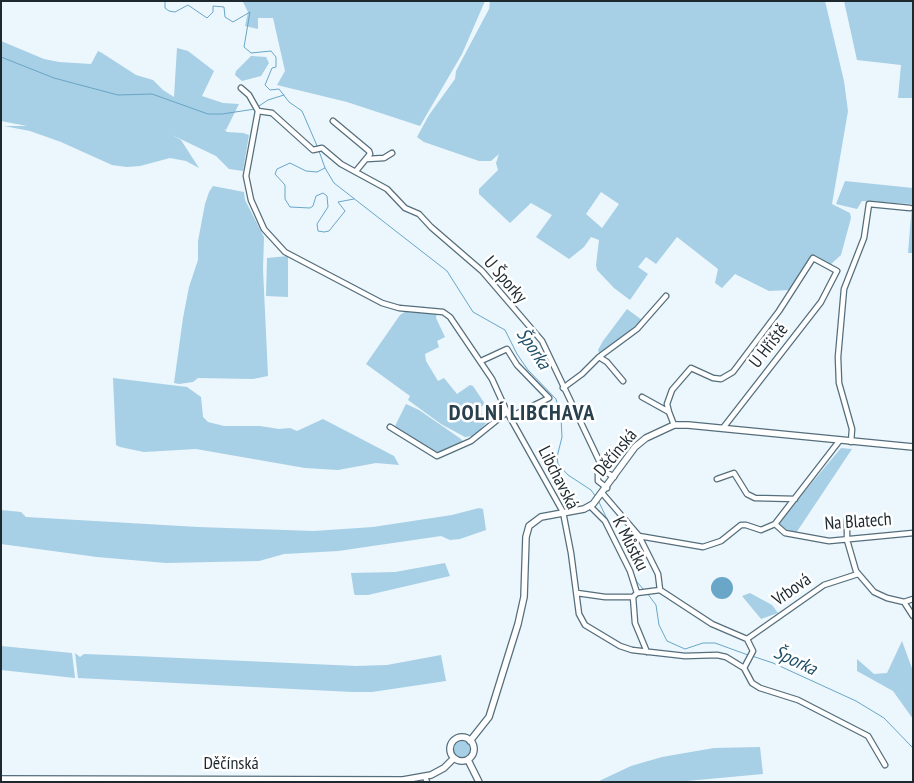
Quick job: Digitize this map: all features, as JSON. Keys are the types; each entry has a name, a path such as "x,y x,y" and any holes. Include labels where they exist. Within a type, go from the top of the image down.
{"main road":[{"name":"Děčínská","path":"593,504 636,448 646,438 674,425 723,428 913,447"},
{"path":"470,741 488,717 522,612 528,528 532,522 539,518 593,504"},
{"path":"460,737 470,741 474,752 468,760 460,761 454,758 450,751 453,742 460,737"},
{"name":"Děčínská","path":"1,779 426,779 444,768 454,758"},
{"path":"468,760 479,782"}],"street":[{"name":"U Šporky","path":"241,88 250,96 257,109 272,113 315,150 322,148 342,164 387,189 405,208 419,214 431,227 482,271 542,341 562,388 577,413 604,471 600,471 596,477 603,493"},
{"name":"Libchavská","path":"257,109 246,176 247,187 264,230 276,245 285,252 382,303 399,308 446,314 492,379 508,415 563,512 579,614 586,625 620,646 647,652 685,656 721,655 744,668 752,682 760,688 791,698 868,736 885,765"},
{"path":"333,121 369,151 370,154 367,159 356,171"},
{"path":"367,159 384,158 392,153"},
{"path":"851,442 852,429 838,381 838,357 844,289 864,238 869,204 910,208"},
{"name":"U Hřiště","path":"669,412 667,404 672,390 691,368 713,378 721,378 733,372 779,311 812,258 837,271 821,302 723,428"},
{"path":"562,388 637,329 666,296"},
{"path":"390,427 437,456 471,441 508,415 549,398 517,365 507,349 481,361"},
{"path":"599,357 607,362 623,381"},
{"path":"642,397 669,412 674,425"},
{"path":"639,536 703,547 721,541 741,526 761,530 776,525 840,440"},
{"path":"604,471 614,477"},
{"path":"717,479 734,473 747,494 755,498 795,499"},
{"path":"603,493 639,536 658,574 660,590"},
{"name":"K Můstku","path":"576,592 604,597 633,597 637,593 630,571 605,521 593,504"},
{"path":"847,519 847,540 852,563 858,574 874,592 887,598 904,602 913,599"},
{"name":"Na Blatech","path":"776,525 785,532 829,541 880,534 913,533"},
{"name":"Vrbová","path":"747,639 824,585 858,574"},
{"path":"637,593 660,590 712,624 747,639 752,653 744,668"},
{"name":"K Můstku","path":"633,597 637,631 647,652"},
{"path":"904,602 913,616"}],"shaded area":[{"path":"485,1 462,54 420,126 347,102 277,85 285,71 273,18 258,18 258,29 245,26 248,12 243,2"},
{"path":"490,1 825,1 844,81 848,111 832,204 850,213 851,218 841,255 830,265 812,255 791,290 769,291 735,274 722,288 715,283 718,269 677,237 656,264 646,257 638,267 648,274 630,300 614,288 597,270 599,240 591,237 584,247 569,259 536,237 552,215 531,203 510,223 479,194 479,189 498,170 496,163 499,154 491,161 479,161 424,142 417,137 429,115 455,79 456,71 489,9","holes":["601,192 619,204 602,228 586,214"]},
{"path":"844,1 913,1 913,98 898,98 901,65 857,60"},
{"path":"1,41 44,59 59,62 91,64 98,51 136,75 153,80 174,97 177,48 188,51 214,71 202,96 223,103 239,104 226,130 224,129 227,132 249,135 243,171 229,169 216,156 172,135 181,140 199,168 186,161 170,158 140,166 112,165 61,142 30,131 4,126 27,126 1,121"},
{"path":"251,56 266,57 269,63 261,76 242,81 235,75 236,71"},
{"path":"845,181 913,188 913,253 908,253 912,204 862,201 857,209 836,204"},
{"path":"213,186 244,192 245,200 264,237 263,269 268,376 253,379 198,378 193,382 179,384 174,383 183,318 189,287 198,260 198,241 205,204"},
{"path":"288,256 288,297 266,296 267,258"},
{"path":"627,309 642,320 602,354 599,353 598,350 603,341"},
{"path":"406,311 437,314 436,318 445,337 437,341 439,347 425,354 426,361 438,381 444,378 457,394 470,385 473,386 485,404 478,409 487,422 474,436 465,437 441,424 408,400 410,396 366,364 400,315"},
{"path":"113,378 187,387 201,397 203,417 208,422 224,426 290,428 297,431 323,419 394,456 399,465 376,463 338,470 305,468 196,449 144,452 120,447 116,445"},
{"path":"406,404 419,410 464,443 440,453 433,451 397,428 395,426"},
{"path":"841,448 852,449 796,533 785,529 778,523"},
{"path":"479,508 483,509 486,530 460,539 450,540 441,536 338,551 284,554 259,561 166,563 97,557 1,544 1,510 21,512 26,517 198,527 314,531 373,527 452,515"},
{"path":"445,563 450,576 368,595 355,595 354,593 351,573 395,572"},
{"path":"722,577 730,580 733,588 730,596 722,599 714,596 711,588 714,580"},
{"path":"750,593 772,605 778,613 761,619 742,596"},
{"path":"902,641 913,671 913,719 893,691 857,671 857,659 874,674 887,673"},
{"path":"1,646 72,653 75,678 1,670"},
{"path":"75,653 80,657 84,654 356,666 387,665 441,655 446,681 372,692 352,692 78,678"},
{"path":"462,740 470,745 471,749 466,757 462,758 454,753 453,749 458,741"},
{"path":"760,747 763,774 676,782 597,782 631,766 662,757 714,748"}],"waterway":[{"name":"Šporka","path":"165,1 165,8 169,11 175,12 188,5 207,18 213,12 213,6 224,7 225,17 233,22 250,12 244,47 251,53 271,51 276,57 276,67 272,68 265,85 270,90 279,89 289,102 302,111 318,148"},
{"path":"1,57 54,78 118,95 152,94 208,114 255,109"},
{"path":"259,106 268,100 284,95"},
{"name":"Šporka","path":"319,151 325,168 334,183 447,271 473,312 505,330 517,354 528,370 556,399 561,418 562,437 557,457 558,464 568,475 591,490 596,497"},
{"path":"325,168 317,172 306,171 290,163 277,169 275,174 285,185 285,199 290,207 310,208 313,206 316,196 323,193 327,196 328,207 317,224 318,231 324,232 329,231 345,211 338,202 354,199"},
{"name":"Šporka","path":"598,500 637,582 644,590"},
{"name":"Šporka","path":"647,593 656,605 659,625 667,641 685,649 703,643 715,643 748,655"},
{"name":"Šporka","path":"752,656 773,663 856,701 884,718 913,748"}],"district":[{"name":"DOLNÍ LIBCHAVA","path":"522,414"}]}
